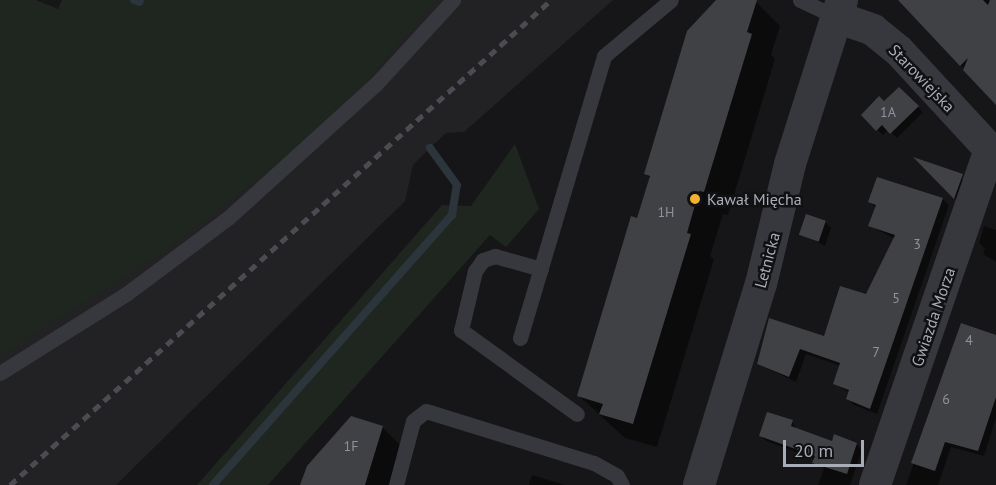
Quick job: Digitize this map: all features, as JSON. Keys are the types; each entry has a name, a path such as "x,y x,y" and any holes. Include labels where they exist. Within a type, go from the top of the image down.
{"street":[{"name":"Starowiejska","path":"839,8 873,30 899,51 993,153"},
{"name":"Letnicka","path":"699,485 761,284 790,164 839,8"},
{"name":"Gwiazda Morza","path":"875,485 993,153"}],"lane":[{"path":"0,373 126,294 228,218 376,84 453,0"},
{"path":"520,338 604,56 671,0"},
{"path":"800,0 839,8"},
{"path":"541,269 495,256 483,260 475,271 461,330 577,414"},
{"path":"396,485 413,421 426,411 594,463 617,476 622,485"}],"shaded area":[{"path":"0,0 36,0 58,9 62,0 435,0 367,81 283,159 164,252 0,356"},
{"path":"234,0 613,0 464,132 446,133 430,148 413,165 405,201 116,485 0,485 0,249"},
{"path":"515,144 539,209 506,247 490,235 268,485 197,485 442,205 471,206"}],"building":[{"path":"716,0 757,0 747,32 752,34 704,192 699,191 687,233 691,234 633,424 599,414 603,404 577,396 631,216 637,218 650,176 644,174 687,31"},
{"path":"898,0 983,0 988,5 990,0 996,0 996,105 963,70 968,58 960,66"},
{"path":"899,87 919,106 890,134 882,125 876,131 861,115 879,96 884,101"},
{"path":"913,157 963,174 954,199"},
{"path":"877,177 943,198 870,409 846,399 849,390 833,384 840,363 800,349 789,377 757,364 769,318 824,336 840,286 866,294 895,235 868,226 876,205 868,202"},
{"path":"806,214 826,221 819,242 799,235"},
{"path":"961,323 996,335 996,397 978,451 945,442 935,471 911,463"},
{"path":"767,412 793,420 791,426 832,441 834,434 857,443 847,474 812,463 815,456 759,436"},
{"path":"351,416 383,426 365,485 300,485 307,466"}],"waterway":[{"path":"134,0 140,2"},
{"path":"213,485 452,215 457,185 430,148"}],"railway":[{"path":"10,485 551,0"}],"place":[{"name":"Kawał Mięcha","path":"695,199"}]}
